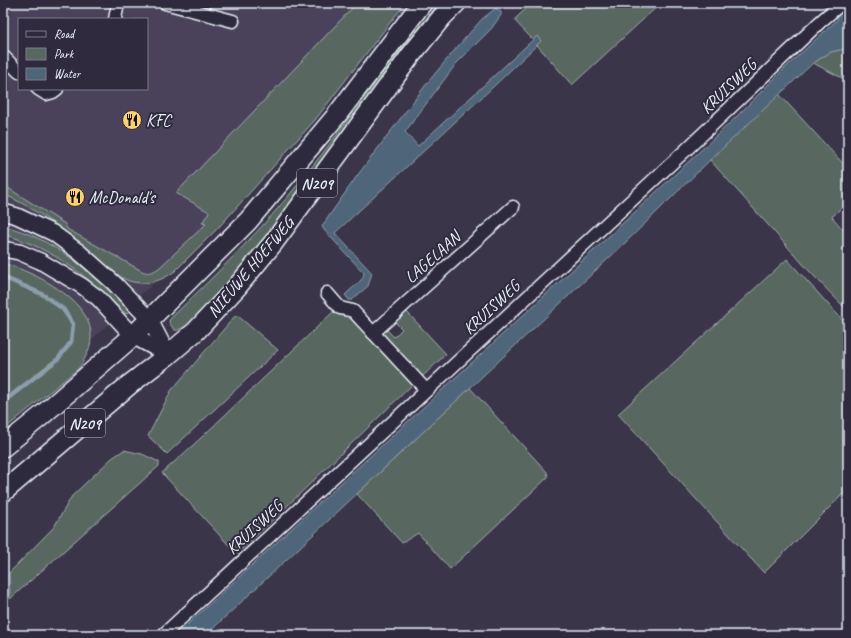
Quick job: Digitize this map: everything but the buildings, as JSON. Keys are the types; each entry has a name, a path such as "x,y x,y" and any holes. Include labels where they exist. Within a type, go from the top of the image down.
{"main road":[{"name":"NIEUWE HOEFWEG","path":"3,447 40,417 133,336 248,221 336,116 422,3"},
{"name":"NIEUWE HOEFWEG","path":"3,492 129,385 196,331 237,287 274,242 411,55 442,17 456,3"}],"street":[{"path":"115,18 118,3"},
{"path":"165,3 233,21"},
{"name":"KRUISWEG","path":"163,635 688,148 842,3"},
{"path":"3,56 18,71"},
{"path":"40,90 46,94 56,90"},
{"name":"LAGELAAN","path":"373,333 513,207"},
{"path":"3,212 17,216 53,233 79,252 150,320 168,355"},
{"path":"3,249 20,252 40,260 82,286 98,298 133,336 168,355"},
{"path":"327,293 340,308 353,311 426,390"}],"shaded area":[{"path":"3,3 371,3 204,237 90,341 3,380"}],"green space":[{"path":"357,3 406,3 315,120 219,227 175,271 165,277 148,283 124,279 50,220 26,205 3,194 4,160 8,188 65,224 67,229 144,272 155,271 206,224 202,223 209,212 176,193"},
{"path":"439,3 446,3 282,218 238,273 190,324 178,330 174,330 169,322 170,319 239,251 288,197 421,24"},
{"path":"532,3 661,3 572,85 537,45 541,41 537,36 533,40 516,22 516,18"},
{"path":"848,48 848,75 844,79 813,63 831,52"},
{"path":"779,94 848,169 848,201 832,217 848,235 848,311 811,273 710,160"},
{"path":"3,226 21,231 56,248 88,271 129,311 126,314 84,276 55,256 22,240 3,234"},
{"path":"787,259 848,326 848,489 764,573 618,414"},
{"path":"3,263 43,280 70,298 88,320 91,333 91,343 79,368 3,430"},
{"path":"335,310 349,316 413,384 237,554 162,473 202,437"},
{"path":"404,312 407,312 446,354 422,377 382,334 386,329 394,337 402,329 394,321"},
{"path":"235,316 238,316 278,350 167,454 148,436 171,391"},
{"path":"470,388 547,472 548,477 450,569 418,533 402,543 357,494"},
{"path":"124,450 142,454 159,462 159,466 10,599 9,573 54,527 72,496 112,458"}],"water":[{"path":"821,3 844,3 848,5 848,48 831,52 813,63 625,243 206,635 176,635 606,239 838,19"},
{"path":"496,8 501,12 501,15 491,29 456,64 405,132 418,146 537,36 541,41 335,233 372,273 368,286 352,300 349,300 345,295 360,282 364,273 322,226 357,176 428,82 482,19"}],"waterway":[{"path":"3,277 42,294 63,309 73,324 71,342 58,359 3,402"}],"place":[{"name":"KFC","path":"132,120"},
{"name":"McDonald's","path":"75,197"}]}
